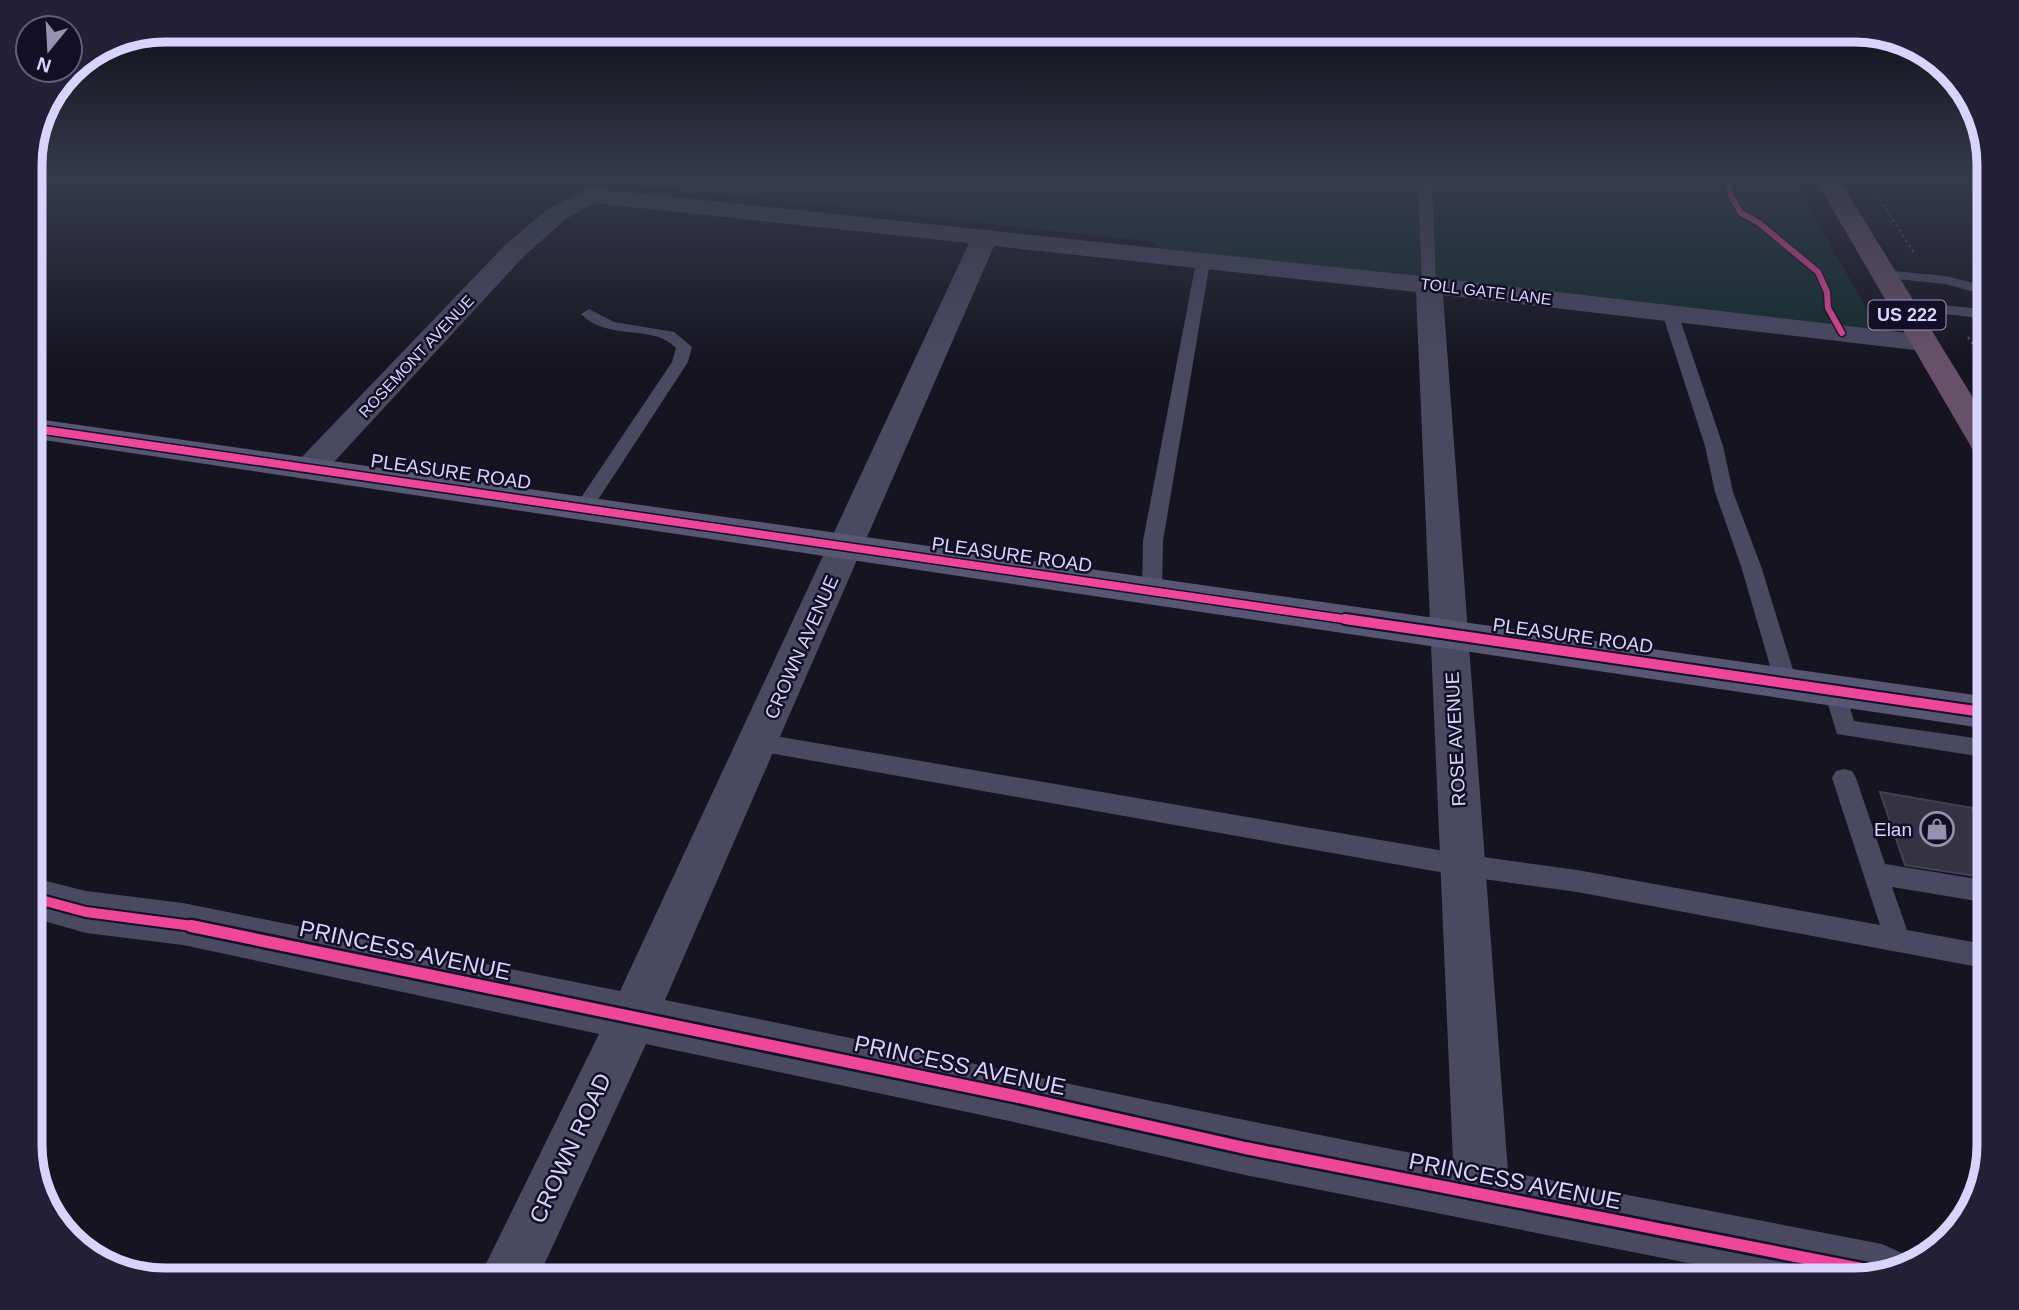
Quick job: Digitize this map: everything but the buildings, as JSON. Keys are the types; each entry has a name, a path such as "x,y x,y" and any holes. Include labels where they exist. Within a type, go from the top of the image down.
{"highway":[{"name":"US 222","path":"1862,240 1977,430"}],"street":[{"name":"ROSEMONT AVENUE","path":"310,468 526,240"},
{"name":"CROWN AVENUE","path":"633,1017 983,240"},
{"name":"TOLL GATE LANE","path":"995,240 1429,285 1923,342"},
{"name":"ROSE AVENUE","path":"1429,285 1482,1194"},
{"name":"PLEASURE ROAD","path":"42,430 1977,711"},
{"name":"PRINCESS AVENUE","path":"42,900 86,912 183,924 1014,1096 1245,1148 1850,1268"},
{"name":"CROWN ROAD","path":"513,1268 633,1017"}],"lane":[{"path":"1427,240 1429,285"},
{"path":"1152,592 1153,541 1203,261"},
{"path":"1882,274 1946,280 1977,289"},
{"path":"1902,306 1977,314"},
{"path":"1670,313 1714,446 1724,492 1751,566 1786,683"},
{"path":"583,508 680,362 684,347 680,340 664,333 610,325 589,314"},
{"path":"1835,691 1845,728 1977,747"},
{"path":"758,741 1462,865 1577,881 1977,955"},
{"path":"1844,778 1898,941"},
{"path":"1875,873 1977,890"}],"green space":[{"path":"1139,240 1828,240 1882,337 1159,257 1156,242"}],"cycle path":[{"path":"1780,240 1818,272 1827,292 1828,308 1842,333"},
{"path":"42,430 1977,711"},
{"path":"42,900 86,912 183,924 1014,1096 1245,1148 1856,1268"}],"place":[{"name":"Elan","path":"1937,829"}]}
